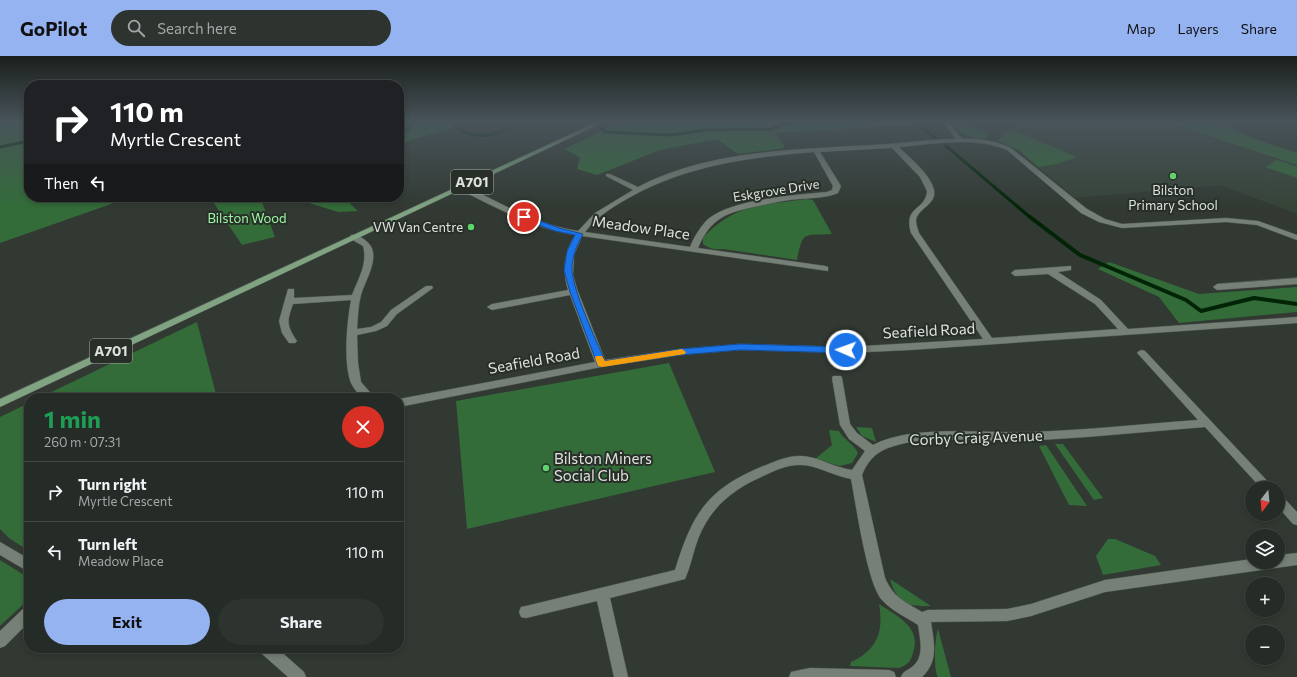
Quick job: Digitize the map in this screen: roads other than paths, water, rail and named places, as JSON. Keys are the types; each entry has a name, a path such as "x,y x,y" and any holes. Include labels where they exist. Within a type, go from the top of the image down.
{"main road":[{"name":"A701","path":"0,403 539,150"}],"street":[{"path":"602,364 574,292 568,270 571,251 579,234 589,221 637,189 690,168 749,156 816,150"},
{"name":"Eskgrove Drive","path":"693,250 699,236 710,222 729,210 774,200 829,194 835,191 837,186 816,150"},
{"path":"898,150 929,184 932,194 929,202 916,212 912,221 915,233 990,342"},
{"path":"1010,150 1084,211 1094,218 1106,222 1122,226 1226,220 1258,223 1297,238"},
{"path":"608,175 637,189"},
{"name":"Meadow Place","path":"461,187 545,226 579,234 825,269"},
{"path":"354,238 367,245 369,250 367,263 356,297 352,342 356,382 363,393"},
{"path":"1015,273 1050,271 1068,268"},
{"path":"1050,271 1098,302 1126,332"},
{"path":"1217,287 1297,281"},
{"path":"353,332 373,329 384,324 394,312 430,288"},
{"path":"291,291 290,301 282,323 285,332 292,341"},
{"path":"492,307 574,292"},
{"path":"290,301 356,297"},
{"name":"Seafield Road","path":"404,402 602,364 680,352 740,347 846,350 990,342 1297,320"},
{"path":"1142,353 1262,481"},
{"path":"837,378 845,425 853,436 873,451"},
{"name":"Corby Craig Avenue","path":"856,475 861,461 873,451 887,444 916,438 1013,438 1208,423"},
{"path":"526,612 680,575 699,522 712,502 725,490 740,480 790,460 802,460 834,471 856,475 878,578 886,594 895,603 924,621 928,643 926,661 919,672 908,677"},
{"path":"1285,507 1297,520"},
{"path":"0,548 24,563"},
{"path":"1285,560 1297,559"},
{"path":"924,621 928,616 935,615 997,617 1031,610 1105,586 1245,566"},
{"path":"602,594 621,677"},
{"path":"0,641 24,618"},
{"path":"272,653 299,677"},
{"path":"796,677 810,675 889,677"}],"waterway":[{"path":"951,150 1031,218"},
{"path":"1030,217 1080,255 1186,300 1201,311 1254,298 1297,304"}],"place":[{"name":"Bilston Primary School","path":"1173,176"},
{"name":"VW Van Centre","path":"471,227"},
{"name":"Bilston Miners Social Club","path":"546,468"}],"park label":[{"name":"Bilston Wood","path":"247,218"}]}
